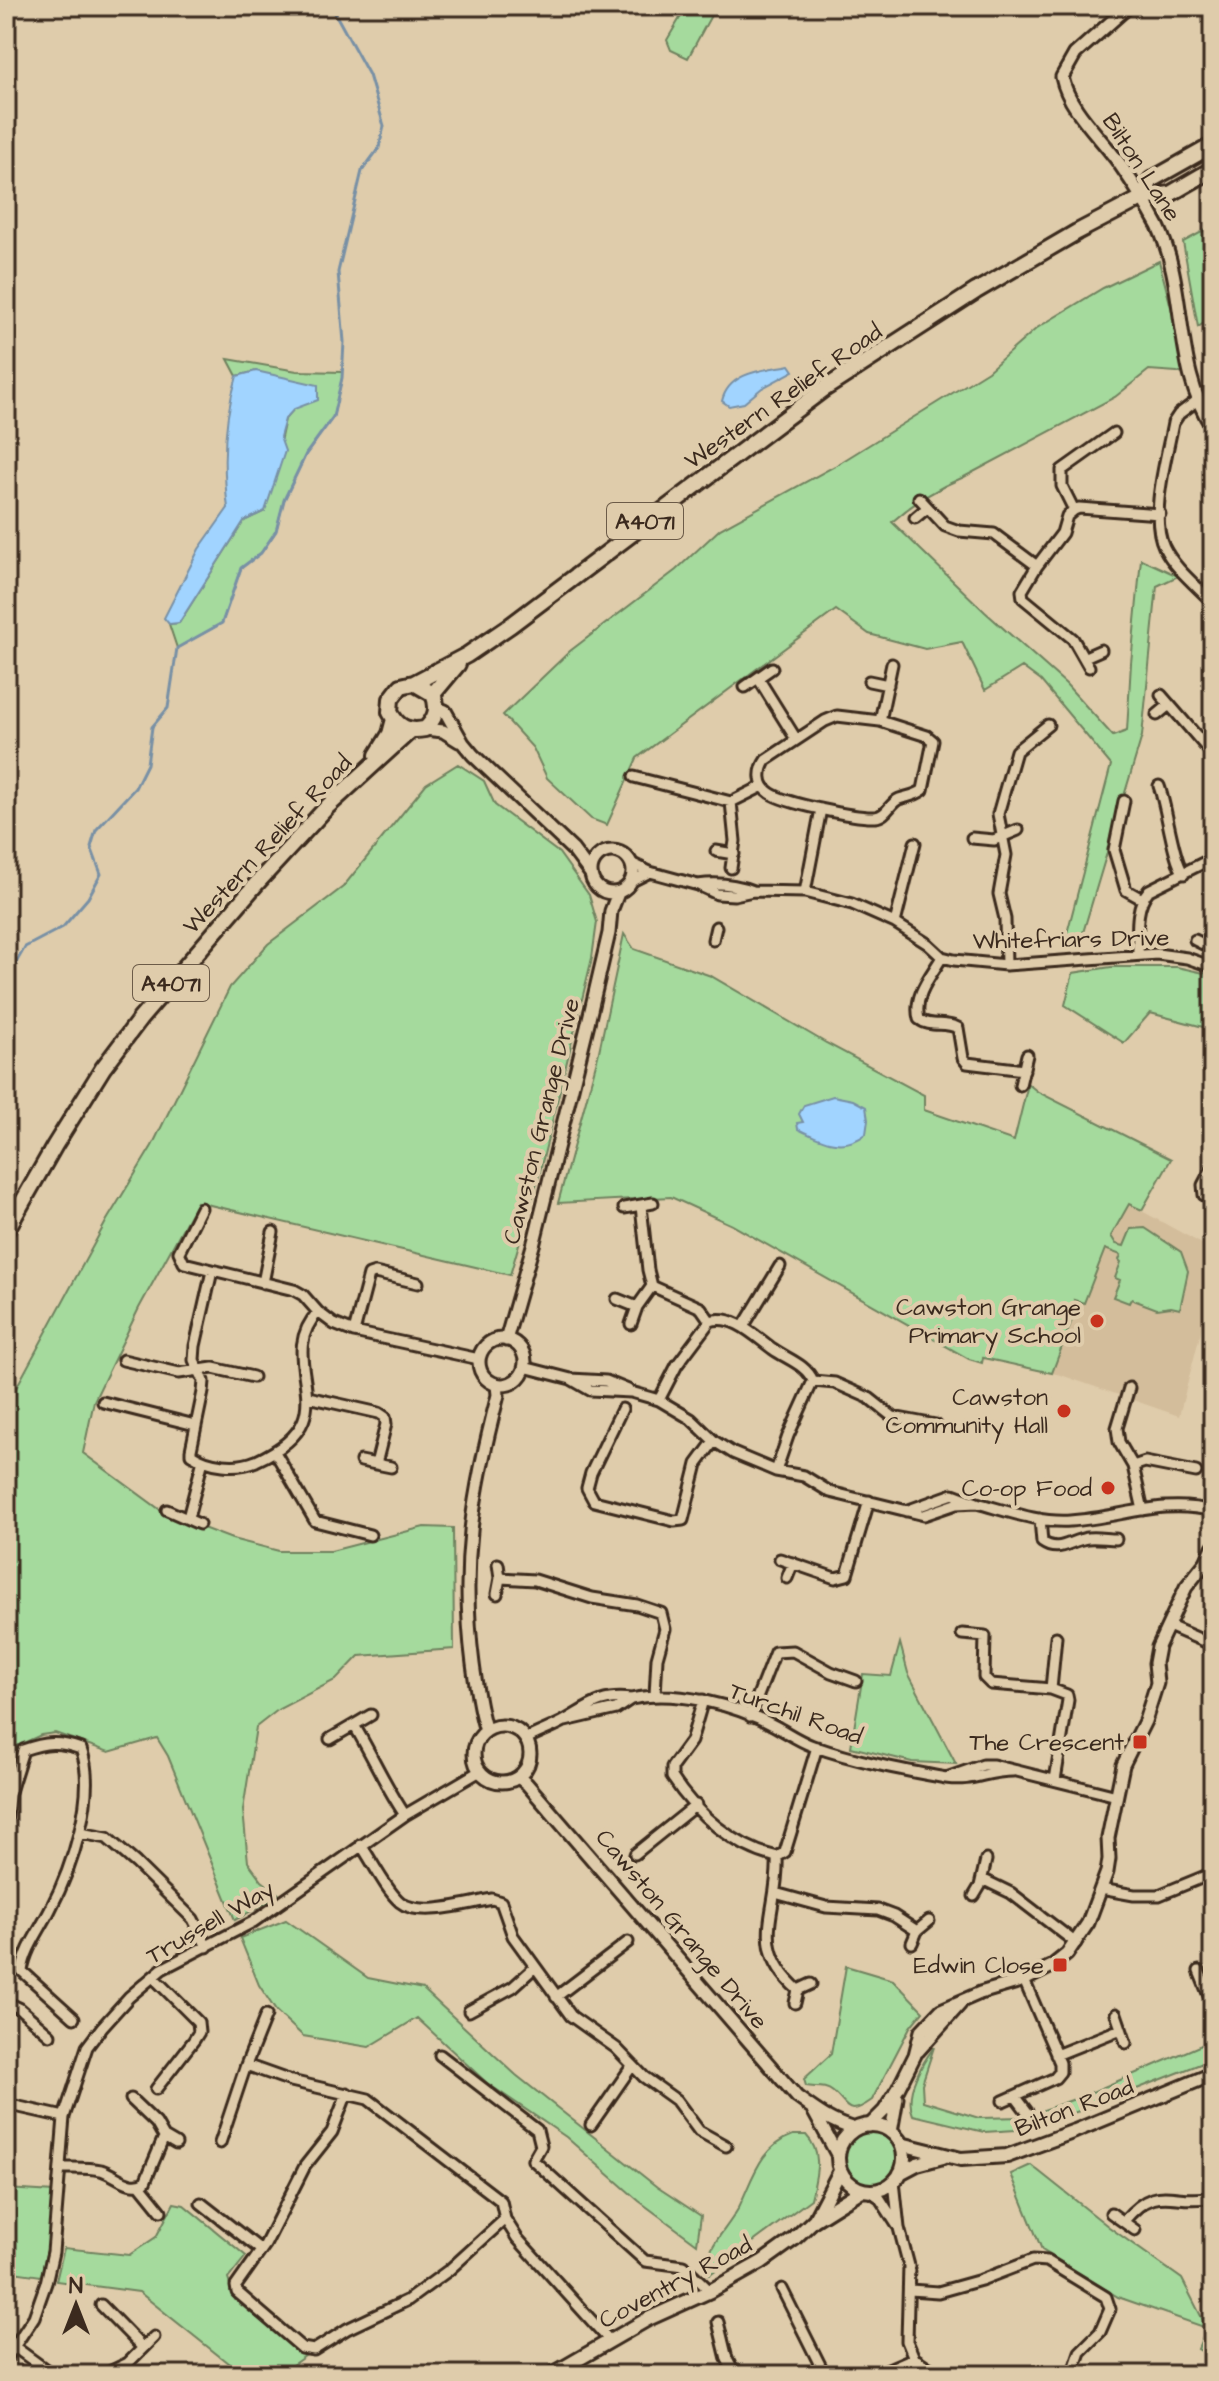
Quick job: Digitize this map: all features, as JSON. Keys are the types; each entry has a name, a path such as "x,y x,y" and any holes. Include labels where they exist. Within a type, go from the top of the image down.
{"highway":[{"name":"Western Relief Road","path":"1142,198 1151,180 1213,145"},
{"name":"Western Relief Road","path":"435,701 445,677 467,655 824,389 976,291 1142,198 1170,194 1213,169"},
{"name":"Western Relief Road","path":"414,683 467,655"},
{"path":"414,683 424,686 435,701"},
{"name":"A4071","path":"394,719 390,708 395,692 401,686 414,683"},
{"name":"A4071","path":"418,730 434,719 435,701"},
{"name":"Western Relief Road","path":"373,763 390,734 394,719"},
{"path":"394,719 402,728 418,730"},
{"name":"Western Relief Road","path":"6,1231 103,1068 140,1019 257,883 373,763 418,730"}],"main road":[{"name":"Bilton Road","path":"901,2144 961,2159 1023,2151 1213,2074"},
{"path":"876,2126 891,2132 901,2144 903,2164 897,2177 887,2187 866,2190 846,2179 840,2171 838,2156 846,2136 855,2129 876,2126"},
{"name":"Bilton Road","path":"897,2177 917,2164 946,2156"},
{"name":"Coventry Road","path":"814,2220 840,2171"},
{"name":"Coventry Road","path":"551,2375 648,2319 710,2291 762,2262 814,2220 866,2190"}],"street":[{"name":"Bilton Lane","path":"1129,6 1075,54 1062,77 1065,92 1120,164 1159,230 1168,254 1182,333 1199,399 1213,428"},
{"path":"1199,399 1179,414 1173,423 1160,496 1159,528 1165,549 1213,603"},
{"path":"1074,510 1062,486 1062,470 1114,433"},
{"path":"919,498 950,529 994,534 1037,566"},
{"path":"915,518 927,508"},
{"path":"1101,650 1087,662 1073,639 1023,598 1026,584 1062,533 1067,516 1074,510 1160,514"},
{"path":"880,721 892,664"},
{"path":"745,687 772,668"},
{"path":"758,678 796,739"},
{"path":"869,681 888,685"},
{"path":"1161,695 1213,755"},
{"path":"435,701 445,711 473,755 573,850 591,874 611,911"},
{"path":"1157,715 1169,705"},
{"path":"837,716 880,721 927,736 933,741 923,790 897,800 879,816 821,809 771,794 763,786 761,767 796,739 837,716"},
{"path":"1006,965 1005,919 999,894 1006,855 998,814 1016,751 1048,725"},
{"path":"418,730 443,731 463,743"},
{"path":"634,777 731,802 763,786"},
{"path":"1159,786 1167,807 1175,858 1184,874"},
{"path":"1124,801 1114,850 1126,890 1142,899"},
{"path":"731,802 735,841 731,868"},
{"path":"805,892 821,809"},
{"path":"972,838 988,841 1018,830"},
{"path":"895,923 915,843"},
{"path":"573,850 603,854 616,852 631,863 632,881"},
{"path":"716,851 734,854"},
{"path":"591,874 594,862 603,854"},
{"path":"1138,954 1139,910 1149,890 1213,858"},
{"name":"Whitefriars Drive","path":"631,863 650,872 698,885 713,883 738,885 753,891 805,892 852,904 895,923 942,957 1006,965 1138,954 1187,958 1212,964"},
{"path":"600,889 618,893 650,872"},
{"name":"Cawston Grange Drive","path":"506,1340 588,1023 609,933 611,911 618,893"},
{"path":"713,940 716,927"},
{"path":"1195,940 1213,949"},
{"path":"942,957 919,994 919,1019 924,1023 947,1023 958,1028 963,1058 967,1063 1024,1070"},
{"path":"1020,1085 1027,1055"},
{"path":"1213,1166 1203,1185 1204,1195 1213,1199"},
{"path":"624,1208 653,1203"},
{"path":"631,1324 637,1307 652,1286 641,1206"},
{"path":"201,1208 179,1252 184,1263 303,1295 334,1324 354,1332 479,1359"},
{"path":"263,1283 273,1232"},
{"path":"743,1327 780,1266"},
{"path":"212,1271 194,1360 204,1381 191,1454 203,1460 239,1467 275,1452 292,1440 300,1428 308,1397 300,1348 304,1329 318,1312"},
{"path":"354,1332 369,1275 375,1273 418,1283"},
{"path":"652,1286 701,1308 710,1321"},
{"path":"617,1299 637,1307"},
{"path":"659,1400 677,1365 710,1321 716,1319 743,1327 810,1372 813,1381 776,1471"},
{"path":"506,1340 519,1347 525,1360 517,1379 497,1385 485,1379 479,1359 488,1344 506,1340"},
{"path":"123,1360 179,1373 213,1368 253,1377"},
{"path":"524,1367 571,1379 606,1381 659,1400 691,1419 714,1441 733,1453 776,1471 804,1476 830,1492 906,1511 953,1494 1040,1519 1070,1521 1189,1505 1213,1511"},
{"path":"813,1381 835,1383 869,1398 893,1417 936,1425"},
{"path":"486,1731 468,1625 468,1548 479,1465 498,1395 497,1385"},
{"path":"1129,1388 1117,1428 1119,1442 1133,1466 1143,1510"},
{"path":"308,1397 385,1417 376,1464"},
{"path":"103,1402 195,1425"},
{"path":"622,1409 591,1473 587,1488 594,1501 674,1521 683,1520 697,1464 714,1441"},
{"path":"275,1452 315,1521 370,1535"},
{"path":"188,1518 203,1460"},
{"path":"361,1461 391,1467"},
{"path":"1133,1466 1145,1462 1196,1472"},
{"path":"780,1559 835,1578 847,1575 869,1501"},
{"path":"167,1510 199,1524"},
{"path":"1040,1519 1042,1542 1051,1547 1065,1546 1083,1539 1116,1539"},
{"path":"869,2126 884,2111 915,2055 960,2003 980,1993 1024,1980 1052,1966 1076,1943 1095,1909 1101,1889 1109,1859 1108,1838 1123,1765 1150,1707 1157,1683 1155,1663 1158,1647 1186,1587 1206,1562 1213,1547"},
{"path":"787,1578 793,1563"},
{"path":"497,1594 500,1578 498,1564"},
{"path":"500,1578 535,1580 592,1598 637,1605 661,1613 665,1629 657,1658 655,1695"},
{"path":"1169,1626 1213,1645"},
{"path":"962,1634 985,1636 984,1677 991,1684 1051,1689 1067,1695 1055,1780"},
{"path":"1051,1689 1056,1637"},
{"path":"750,1716 775,1652 793,1651 831,1672 856,1681"},
{"name":"Turchil Road","path":"526,1739 565,1721 586,1706 614,1697 631,1699 655,1695 703,1700 750,1716 817,1747 946,1778 971,1780 993,1771 1013,1771 1117,1796"},
{"path":"703,1700 688,1748 671,1771 679,1787 732,1839 777,1857"},
{"path":"330,1739 371,1715"},
{"path":"354,1725 382,1771 388,1790 405,1815"},
{"path":"505,1726 517,1730 526,1739 528,1764 518,1777 502,1782 486,1777 480,1771 474,1749 486,1731 505,1726"},
{"path":"6,1830 9,1795 23,1750 45,1742 63,1742 81,1749 87,1764 80,1833 73,1859 51,1909 24,1957 22,1971 74,2018"},
{"path":"777,1857 785,1852 817,1747"},
{"name":"Trussell Way","path":"6,2359 34,2317 51,2266 64,2117 87,2047 129,1997 162,1969 272,1910 405,1815 480,1771"},
{"name":"Cawston Grange Drive","path":"518,1777 593,1858 797,2097 839,2125 855,2129"},
{"path":"635,1854 696,1805"},
{"path":"80,1833 107,1838 136,1863 193,1919 207,1947"},
{"path":"361,1845 399,1901 409,1908 425,1910 492,1899 501,1902 513,1936 579,2024 616,2048 632,2066 676,2100 699,2131 726,2146"},
{"path":"777,1857 778,1872 770,1911 769,1941 783,1977 798,1990"},
{"path":"974,1896 986,1860"},
{"path":"1101,1889 1134,1895 1159,1895 1213,1873"},
{"path":"982,1879 1011,1893 1076,1943"},
{"path":"775,1893 826,1907 878,1910 917,1931"},
{"path":"912,1943 917,1931 929,1921"},
{"path":"556,1997 628,1942"},
{"path":"469,2011 513,1987 535,1967"},
{"path":"1199,1971 1209,1981 1209,1996"},
{"path":"153,1977 198,2022 199,2032 156,2089"},
{"path":"1003,2101 1055,2078 1060,2072 1056,2055 1024,1980"},
{"path":"798,1990 811,1984"},
{"path":"795,2003 798,1990"},
{"path":"6,2002 19,2008 50,2035"},
{"path":"1116,2014 1126,2043"},
{"path":"220,2143 266,2015"},
{"path":"1056,2055 1121,2029"},
{"path":"440,2055 537,2130 541,2146 533,2160 645,2261 684,2266 710,2291"},
{"path":"246,2065 291,2081 368,2099 501,2201 505,2219 517,2238 610,2341"},
{"path":"591,2125 632,2066"},
{"path":"891,2132 898,2089"},
{"path":"347,2093 332,2132 305,2166 283,2212 236,2286 237,2292 302,2348 314,2350 347,2329 408,2300 449,2270 505,2219"},
{"path":"1016,2097 1028,2113"},
{"path":"131,2099 156,2123 164,2137 176,2144"},
{"path":"6,2104 64,2117"},
{"name":"Cawston Grange Drive","path":"813,2110 838,2156"},
{"path":"60,2168 103,2171 129,2184 140,2185 145,2182 164,2137"},
{"path":"897,2177 899,2228 909,2266 907,2341 914,2358 932,2370 983,2375"},
{"path":"140,2185 161,2211"},
{"path":"866,2190 879,2197 899,2228"},
{"path":"1124,2221 1138,2204 1155,2197 1213,2197"},
{"path":"201,2203 261,2250"},
{"path":"1111,2213 1135,2230"},
{"path":"910,2290 938,2292 1033,2260 1047,2261 1106,2297 1110,2309 1100,2332 1080,2352 1072,2375"},
{"path":"782,2289 825,2375"},
{"path":"101,2305 143,2348"},
{"path":"718,2322 727,2359 735,2375"},
{"path":"103,2375 128,2363 154,2337"},
{"path":"16,2348 53,2375"},
{"path":"875,2375 914,2358"}],"shaded area":[{"name":"Cawston Grange Primary School","path":"1129,1204 1213,1250 1213,1285 1179,1416 1061,1375 983,1358"}],"green space":[{"path":"687,6 716,6 688,58 671,50 667,40"},
{"path":"1213,226 1213,317 1198,327 1183,242"},
{"path":"1159,261 1189,376 1149,370 1115,397 935,491 892,522 985,612 1066,684 1113,736 1127,731 1141,559 1178,576 1157,586 1142,736 1079,946 1065,941 1111,765 1041,681 1022,667 985,690 962,642 925,649 869,634 836,610 637,758 607,825 591,819 547,778 533,748 503,715 570,651 676,570 720,529 835,466 988,371 1037,328 1103,288"},
{"path":"228,359 297,371 342,372 342,378 333,417 306,454 284,500 276,531 261,553 241,568 222,623 177,648 169,624 179,623 244,521 265,511 285,419 294,409 256,371 237,376"},
{"path":"458,764 484,781 495,805 559,853 589,895 597,922 592,958 539,1175 510,1275 197,1202 139,1308 94,1401 83,1453 166,1514 232,1539 279,1551 331,1551 424,1527 453,1528 454,1649 359,1656 337,1679 279,1709 256,1727 243,1810 248,1862 262,1881 280,1895 235,1920 168,1756 157,1738 109,1752 55,1733 41,1735 21,1744 6,1781 6,1426 10,1421 16,1388 107,1220 152,1146 230,987 268,944 343,887 426,784"},
{"path":"624,934 634,949 711,976 826,1043 924,1095 924,1110 1014,1141 1028,1084 1038,1092 1171,1159 1142,1210 1129,1204 1111,1236 1116,1244 1124,1246 1131,1229 1145,1228 1181,1252 1188,1271 1180,1309 1157,1309 1131,1299 1129,1303 1113,1297 1120,1280 1115,1278 1121,1255 1105,1249 1084,1303 1074,1300 1076,1309 1052,1373 983,1358 982,1363 969,1359 732,1225 671,1197 558,1203 598,1056"},
{"path":"1111,967 1177,967 1213,975 1213,1032 1150,1013 1124,1043 1065,1005 1073,973"},
{"path":"900,1643 908,1673 956,1764 912,1762 851,1747 863,1674 891,1676"},
{"path":"286,1920 368,1978 423,1989 516,2075 657,2187 701,2216 697,2244 639,2201 566,2137 487,2083 417,2018 369,2047 303,2036 276,2011 259,1985 240,1938"},
{"path":"846,1966 893,1980 923,2011 910,2027 872,2100 853,2109 830,2090 806,2086 804,2079 831,2054"},
{"path":"1213,2040 1213,2059 1086,2109 1016,2130 984,2132 913,2115 912,2089 934,2047 922,2084 923,2101 979,2118 1024,2117 1083,2096"},
{"path":"871,2130 891,2138 899,2158 891,2178 871,2186 851,2178 843,2158 851,2138"},
{"path":"793,2135 806,2135 815,2150 817,2166 811,2199 709,2275 704,2270 710,2252 738,2209 758,2165 772,2147"},
{"path":"1031,2165 1109,2227 1182,2279 1207,2328 1118,2297 1042,2250 1011,2174"},
{"path":"6,2189 54,2192 41,2276 6,2271"},
{"path":"174,2203 184,2205 246,2256 228,2279 235,2300 305,2356 278,2375 243,2375 139,2292 56,2281 64,2248 129,2255 156,2237"},
{"path":"1213,2325 1213,2358 1198,2349 1207,2328"}],"water":[{"path":"790,365 794,371 762,388 744,403 729,406 722,401 732,383 740,378"},
{"path":"256,371 318,385 318,400 294,409 285,419 280,437 285,451 265,511 244,521 179,623 169,624 164,618 199,549 228,508 225,458 229,408 237,376"},
{"path":"833,1096 853,1100 866,1107 866,1134 849,1142 832,1143 798,1129 797,1123 803,1122 799,1114 804,1105"}],"waterway":[{"path":"6,980 25,947 63,927 88,898 101,874 91,847 96,830 135,788 147,764 152,727 168,708 177,648 222,623 241,568 261,553 276,531 284,500 306,454 333,417 342,378 344,342 338,272 362,171 379,148 384,126 369,75 331,6"}],"place":[{"name":"Cawston Grange Primary School","path":"1097,1321"},
{"name":"Cawston Community Hall","path":"1064,1411"},
{"name":"Co-op Food","path":"1108,1488"},
{"name":"The Crescent","path":"1140,1742"},
{"name":"Edwin Close","path":"1060,1965"}]}
